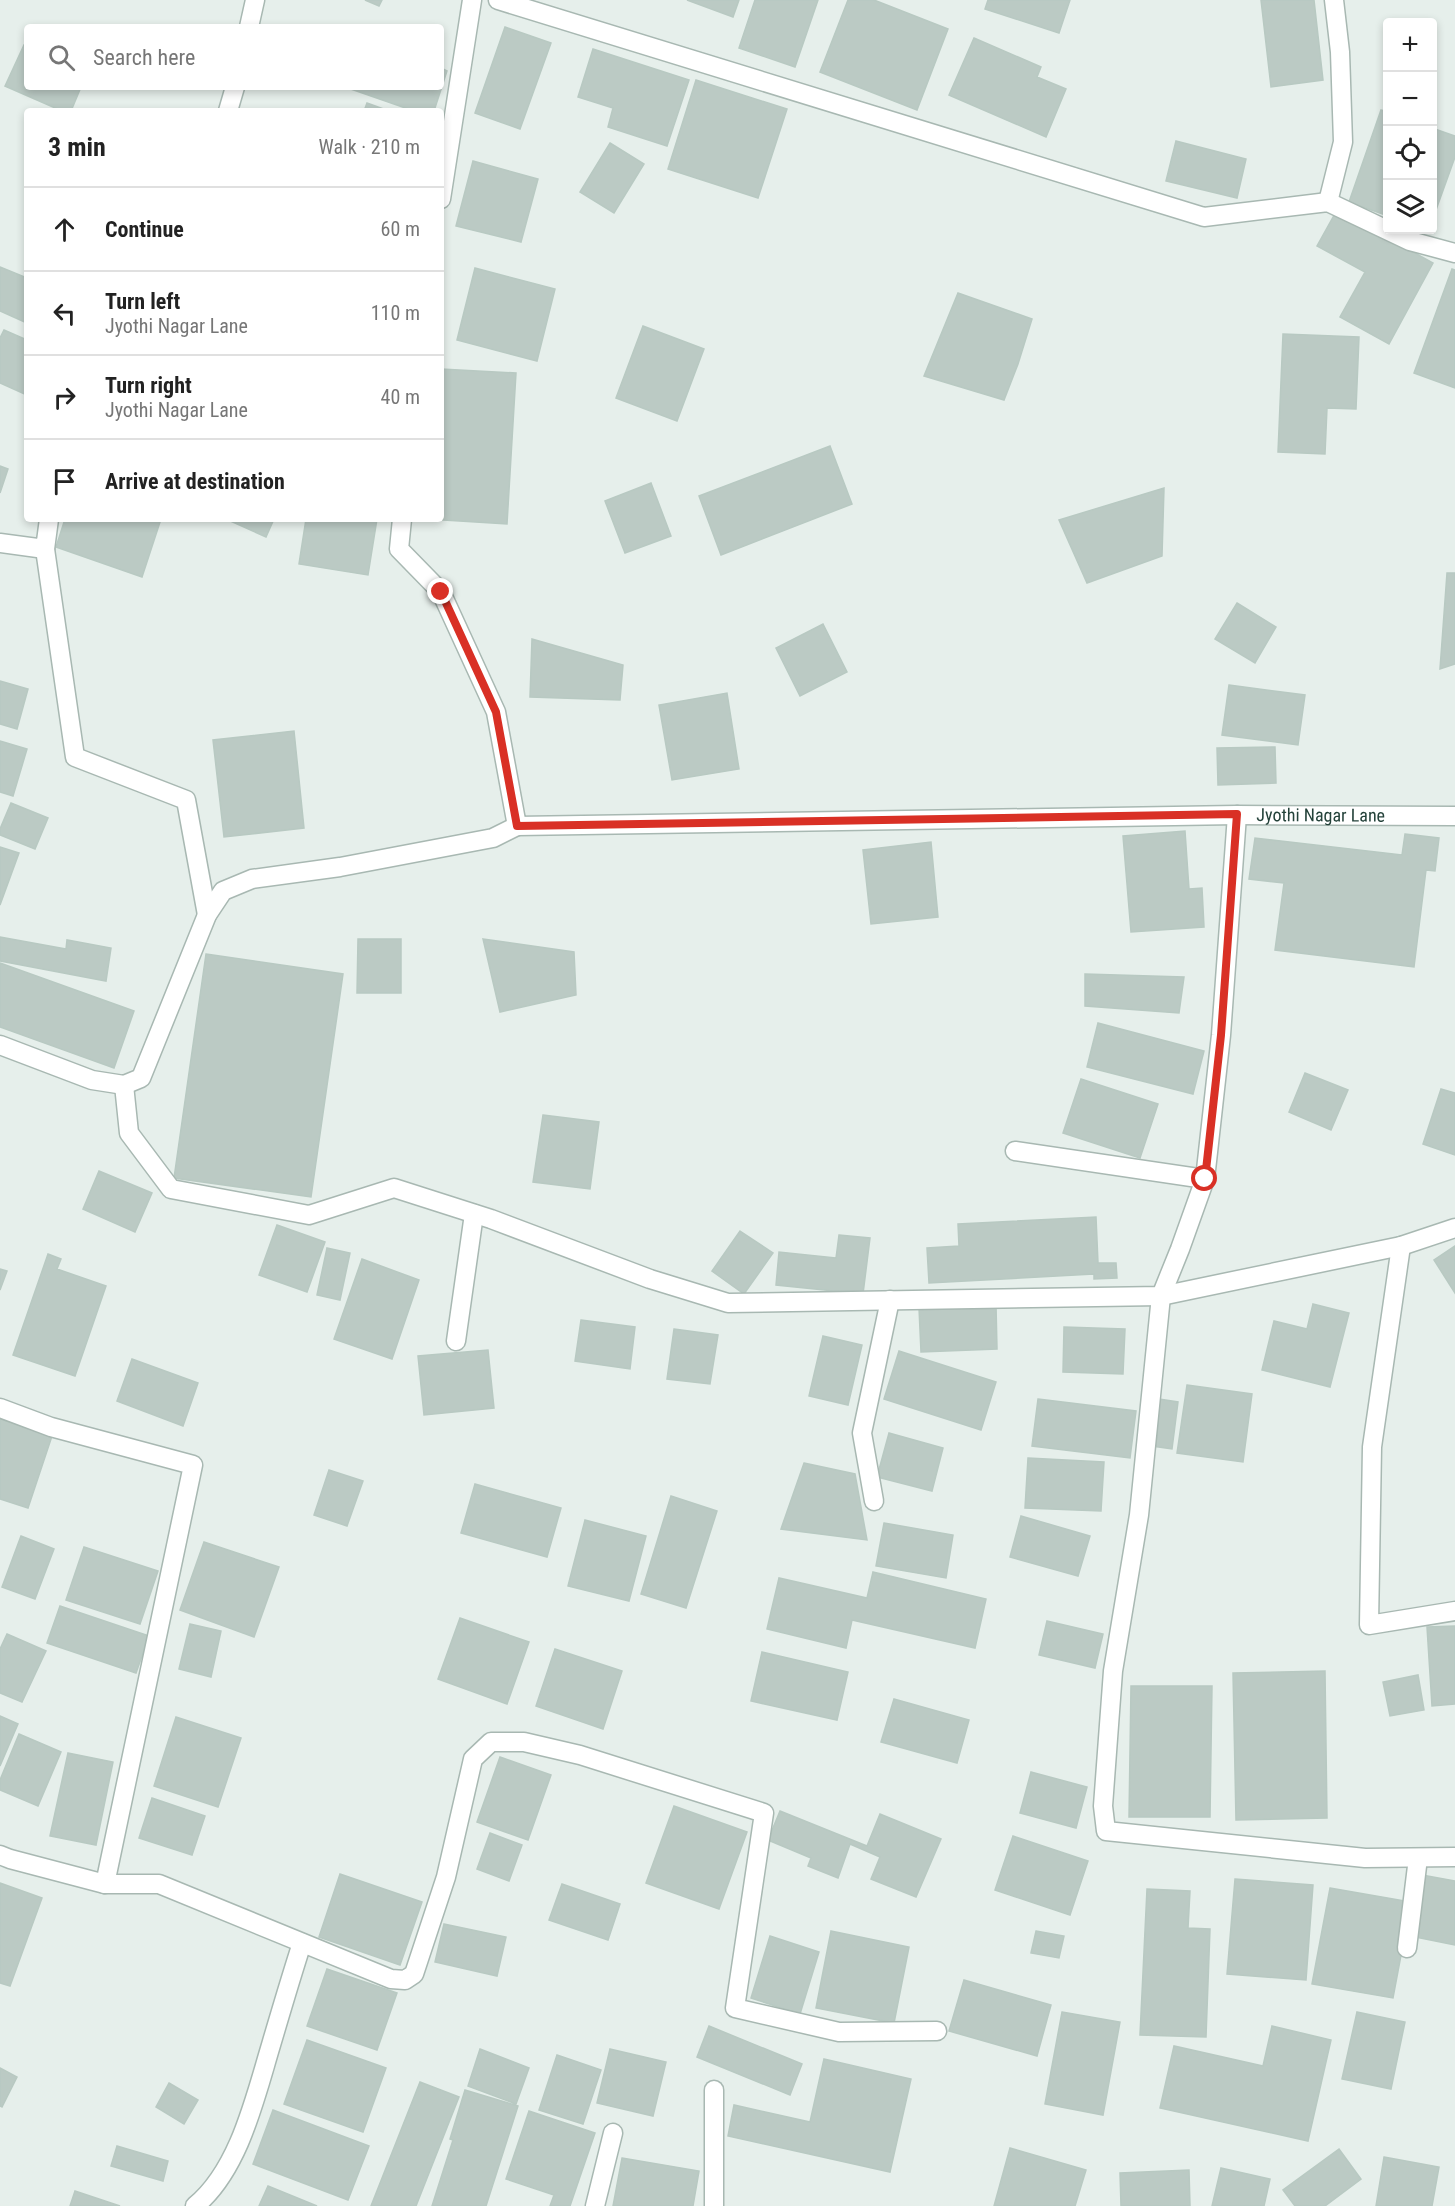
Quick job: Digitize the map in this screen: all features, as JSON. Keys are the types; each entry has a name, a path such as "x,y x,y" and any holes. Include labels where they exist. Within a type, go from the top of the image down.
{"street":[{"path":"250,24 255,0"},
{"path":"444,180 472,0"},
{"path":"498,0 1204,217 1328,202 1410,240 1455,253"},
{"path":"1328,202 1343,142 1340,52 1334,0"},
{"path":"229,108 234,90"},
{"path":"49,522 45,549 75,757 186,800 207,915"},
{"path":"0,1046 92,1080 124,1085 141,1078 207,915 223,891 252,879 340,867 493,838 517,826 496,712 441,592 399,549 402,522"},
{"path":"0,543 45,549"},
{"path":"1237,814 1221,1035 1205,1179 1161,1296 1139,1515 1113,1671 1103,1806 1106,1831 1365,1858 1455,1857"},
{"name":"Jyothi Nagar Lane","path":"517,826 1237,814 1455,816"},
{"path":"124,1085 129,1134 171,1189 309,1215 394,1188 474,1214 650,1279 728,1303 1161,1296 1401,1246 1455,1228"},
{"path":"1015,1151 1205,1179"},
{"path":"456,1341 474,1214"},
{"path":"1401,1246 1372,1448 1369,1625 1455,1611"},
{"path":"874,1501 862,1433 890,1300"},
{"path":"0,1408 51,1427 193,1465 105,1884"},
{"path":"0,1855 105,1884 159,1884 391,1979 405,1980 414,1974 446,1877 473,1759 491,1742 524,1742 580,1755 764,1813 735,2008 839,2032 937,2031"},
{"path":"1407,1948 1418,1858"},
{"path":"195,2206 207,2195 232,2156 252,2106 302,1943"},
{"path":"714,2090 714,2206"},
{"path":"595,2206 613,2133"}],"building":[{"path":"365,0 382,0 379,6"},
{"path":"687,0 739,0 733,17"},
{"path":"755,0 818,0 795,67 739,48"},
{"path":"848,0 874,0 948,29 917,110 820,72"},
{"path":"988,0 1070,0 1059,33 985,9"},
{"path":"1261,0 1314,0 1323,80 1271,87"},
{"path":"505,27 551,43 520,129 475,113"},
{"path":"974,38 1041,67 1037,77 1066,89 1046,137 949,95"},
{"path":"24,45 24,90 80,90 72,108 55,108 5,86"},
{"path":"593,49 689,80 667,146 608,127 613,108 578,97"},
{"path":"696,80 787,109 758,198 668,169"},
{"path":"354,90 441,90 435,108 405,108"},
{"path":"367,103 381,108 365,108"},
{"path":"1381,110 1383,111 1383,214 1349,202"},
{"path":"1437,130 1455,136 1455,157 1437,207"},
{"path":"1176,141 1246,159 1237,198 1166,181"},
{"path":"610,143 644,164 614,213 580,192"},
{"path":"473,161 538,179 521,242 456,226"},
{"path":"1337,210 1433,263 1389,344 1340,317 1365,272 1317,246"},
{"path":"0,267 24,277 24,322 0,311"},
{"path":"475,268 555,289 537,361 457,340"},
{"path":"1452,269 1455,270 1455,388 1414,373"},
{"path":"958,293 1032,319 1004,400 924,376"},
{"path":"643,326 704,349 677,421 616,398"},
{"path":"4,330 24,339 24,394 0,383 0,338"},
{"path":"1283,334 1359,337 1356,409 1327,408 1325,454 1278,452"},
{"path":"444,369 516,373 507,524 444,520"},
{"path":"830,446 852,504 721,555 699,496"},
{"path":"0,466 8,469 0,493"},
{"path":"651,483 671,536 625,553 605,501"},
{"path":"1164,488 1162,556 1087,583 1059,520"},
{"path":"64,522 160,522 142,577 56,547"},
{"path":"233,522 273,522 266,537"},
{"path":"306,522 377,522 368,575 299,564"},
{"path":"1447,573 1455,573 1455,664 1440,669"},
{"path":"1237,603 1276,627 1255,663 1215,639"},
{"path":"823,624 847,672 800,696 776,648"},
{"path":"532,639 623,665 620,700 530,697"},
{"path":"0,681 28,689 17,729 0,724"},
{"path":"1229,685 1305,695 1298,745 1222,735"},
{"path":"727,693 739,769 672,780 659,705"},
{"path":"294,731 304,828 224,837 213,740"},
{"path":"0,741 27,749 13,796 0,792"},
{"path":"1275,747 1276,783 1218,785 1217,748"},
{"path":"11,803 48,818 35,849 0,835 0,829"},
{"path":"1185,831 1189,889 1202,888 1204,927 1131,932 1123,836"},
{"path":"1405,834 1439,838 1435,871 1426,870 1414,967 1275,950 1284,883 1249,879 1255,838 1402,855"},
{"path":"931,842 938,917 871,924 863,850"},
{"path":"0,847 19,853 0,905"},
{"path":"0,937 66,949 67,940 111,948 106,981 0,961"},
{"path":"358,939 401,939 401,993 357,993"},
{"path":"483,939 574,952 576,995 500,1012"},
{"path":"206,954 343,974 311,1197 174,1178"},
{"path":"0,963 134,1011 114,1068 0,1027"},
{"path":"1085,974 1184,977 1179,1013 1085,1006"},
{"path":"1098,1023 1204,1051 1193,1094 1087,1067"},
{"path":"1305,1073 1348,1090 1331,1130 1289,1112"},
{"path":"1081,1079 1158,1104 1140,1158 1063,1133"},
{"path":"1441,1089 1455,1093 1455,1155 1423,1144"},
{"path":"543,1115 599,1122 590,1189 533,1182"},
{"path":"99,1171 152,1193 135,1232 83,1209"},
{"path":"1096,1217 1098,1263 1116,1263 1117,1278 1094,1279 1094,1274 929,1283 927,1248 959,1246 958,1224"},
{"path":"277,1225 325,1242 307,1292 259,1275"},
{"path":"740,1231 773,1253 744,1294 712,1271"},
{"path":"839,1235 870,1238 863,1294 776,1285 779,1252 836,1258"},
{"path":"1455,1246 1455,1293 1434,1260"},
{"path":"327,1248 350,1253 340,1300 317,1295"},
{"path":"48,1254 61,1259 57,1269 106,1286 75,1376 13,1355"},
{"path":"362,1259 419,1280 392,1359 334,1339"},
{"path":"0,1269 7,1271 0,1290"},
{"path":"1313,1304 1349,1313 1330,1387 1262,1370 1274,1321 1307,1329"},
{"path":"996,1305 997,1349 921,1352 919,1308"},
{"path":"581,1320 635,1327 630,1369 575,1361"},
{"path":"1064,1327 1125,1329 1123,1374 1063,1372"},
{"path":"674,1329 718,1335 710,1384 667,1379"},
{"path":"823,1336 862,1345 848,1405 809,1396"},
{"path":"488,1350 494,1408 424,1415 418,1356"},
{"path":"899,1351 996,1382 981,1430 884,1399"},
{"path":"132,1359 198,1383 183,1426 117,1401"},
{"path":"1187,1385 1252,1394 1243,1462 1177,1453"},
{"path":"1038,1399 1136,1411 1130,1458 1032,1446"},
{"path":"1159,1399 1178,1402 1172,1449 1152,1446"},
{"path":"0,1419 52,1436 28,1508 0,1499"},
{"path":"889,1433 943,1448 932,1491 877,1477"},
{"path":"1028,1458 1104,1462 1101,1511 1025,1508"},
{"path":"804,1463 855,1474 867,1540 781,1529"},
{"path":"329,1470 363,1481 347,1526 314,1515"},
{"path":"475,1484 561,1508 547,1557 461,1533"},
{"path":"671,1496 717,1511 686,1608 641,1594"},
{"path":"1021,1516 1090,1536 1078,1576 1010,1557"},
{"path":"585,1520 646,1536 629,1601 568,1586"},
{"path":"884,1523 953,1535 946,1578 876,1566"},
{"path":"21,1536 54,1549 35,1599 2,1587"},
{"path":"204,1542 279,1567 254,1637 180,1610"},
{"path":"84,1547 158,1571 140,1624 66,1600"},
{"path":"873,1572 986,1599 975,1648 852,1620 846,1648 767,1629 779,1578 867,1598"},
{"path":"60,1606 149,1636 136,1673 47,1643"},
{"path":"460,1618 529,1642 507,1704 438,1679"},
{"path":"1047,1621 1103,1634 1095,1668 1039,1655"},
{"path":"190,1624 221,1631 211,1677 179,1669"},
{"path":"1455,1626 1455,1704 1432,1706 1427,1627"},
{"path":"7,1634 46,1651 22,1702 0,1693 0,1649"},
{"path":"555,1649 622,1671 603,1729 536,1706"},
{"path":"762,1652 848,1672 837,1720 751,1701"},
{"path":"1325,1671 1327,1818 1236,1820 1233,1673"},
{"path":"1418,1675 1424,1710 1390,1716 1383,1682"},
{"path":"1131,1686 1212,1686 1210,1817 1129,1817"},
{"path":"894,1699 969,1720 957,1763 881,1742"},
{"path":"0,1716 18,1724 0,1766"},
{"path":"176,1717 241,1738 218,1807 154,1786"},
{"path":"19,1734 61,1752 38,1806 0,1790 0,1780"},
{"path":"68,1753 113,1762 96,1845 50,1836"},
{"path":"500,1757 551,1775 528,1840 477,1822"},
{"path":"1031,1772 1087,1787 1076,1828 1020,1813"},
{"path":"152,1798 205,1816 192,1855 139,1838"},
{"path":"674,1806 747,1832 719,1909 646,1883"},
{"path":"780,1811 867,1846 880,1814 941,1839 916,1897 871,1879 880,1857 850,1844 838,1878 808,1866 811,1858 768,1840"},
{"path":"490,1833 522,1845 509,1881 477,1869"},
{"path":"1013,1836 1088,1861 1070,1915 995,1890"},
{"path":"340,1874 422,1902 400,1965 319,1937"},
{"path":"1422,1875 1455,1881 1455,1945 1410,1936"},
{"path":"1235,1879 1313,1885 1306,1980 1227,1974"},
{"path":"0,1883 42,1898 10,1986 0,1983"},
{"path":"562,1884 620,1904 608,1940 549,1920"},
{"path":"1330,1888 1411,1902 1393,1998 1312,1984"},
{"path":"1147,1889 1190,1891 1188,1928 1210,1929 1206,2037 1140,2035"},
{"path":"444,1924 506,1937 497,1976 435,1962"},
{"path":"831,1931 909,1947 894,2023 816,2008"},
{"path":"1036,1931 1064,1936 1059,1958 1031,1953"},
{"path":"770,1936 819,1952 800,2014 751,1998"},
{"path":"327,1969 397,1993 377,2050 307,2026"},
{"path":"964,1980 1051,2005 1037,2056 949,2031"},
{"path":"1062,2012 1120,2022 1103,2115 1045,2104"},
{"path":"1357,2012 1405,2022 1391,2089 1342,2079"},
{"path":"709,2026 802,2064 790,2095 697,2057"},
{"path":"1272,2026 1331,2040 1308,2141 1160,2108 1174,2046 1263,2066"},
{"path":"307,2040 386,2068 363,2132 284,2104"},
{"path":"480,2049 529,2068 516,2104 468,2086"},
{"path":"610,2049 666,2062 653,2116 597,2103"},
{"path":"557,2055 601,2070 583,2124 539,2110"},
{"path":"824,2059 911,2079 890,2172 728,2136 734,2105 810,2122"},
{"path":"0,2068 17,2077 2,2107 0,2106"},
{"path":"420,2082 459,2097 416,2206 371,2206"},
{"path":"169,2083 198,2100 184,2124 156,2107"},
{"path":"465,2090 518,2106 486,2206 432,2206 453,2140 450,2139"},
{"path":"273,2110 369,2146 348,2200 253,2164"},
{"path":"529,2111 595,2133 570,2206 550,2206 554,2195 506,2179"},
{"path":"117,2146 168,2161 163,2181 111,2166"},
{"path":"1010,2148 1086,2170 1075,2206 994,2206"},
{"path":"1339,2149 1361,2179 1325,2206 1295,2206 1283,2190"},
{"path":"1384,2157 1439,2167 1432,2206 1376,2206"},
{"path":"622,2158 699,2171 693,2206 613,2206"},
{"path":"1221,2168 1270,2179 1264,2206 1212,2206"},
{"path":"1189,2170 1190,2206 1121,2206 1120,2173"},
{"path":"268,2186 317,2206 259,2206"},
{"path":"75,2191 120,2206 70,2206"}],"route":[{"path":"441,592 496,712 517,826 1237,814 1221,1035 1205,1179"}]}
